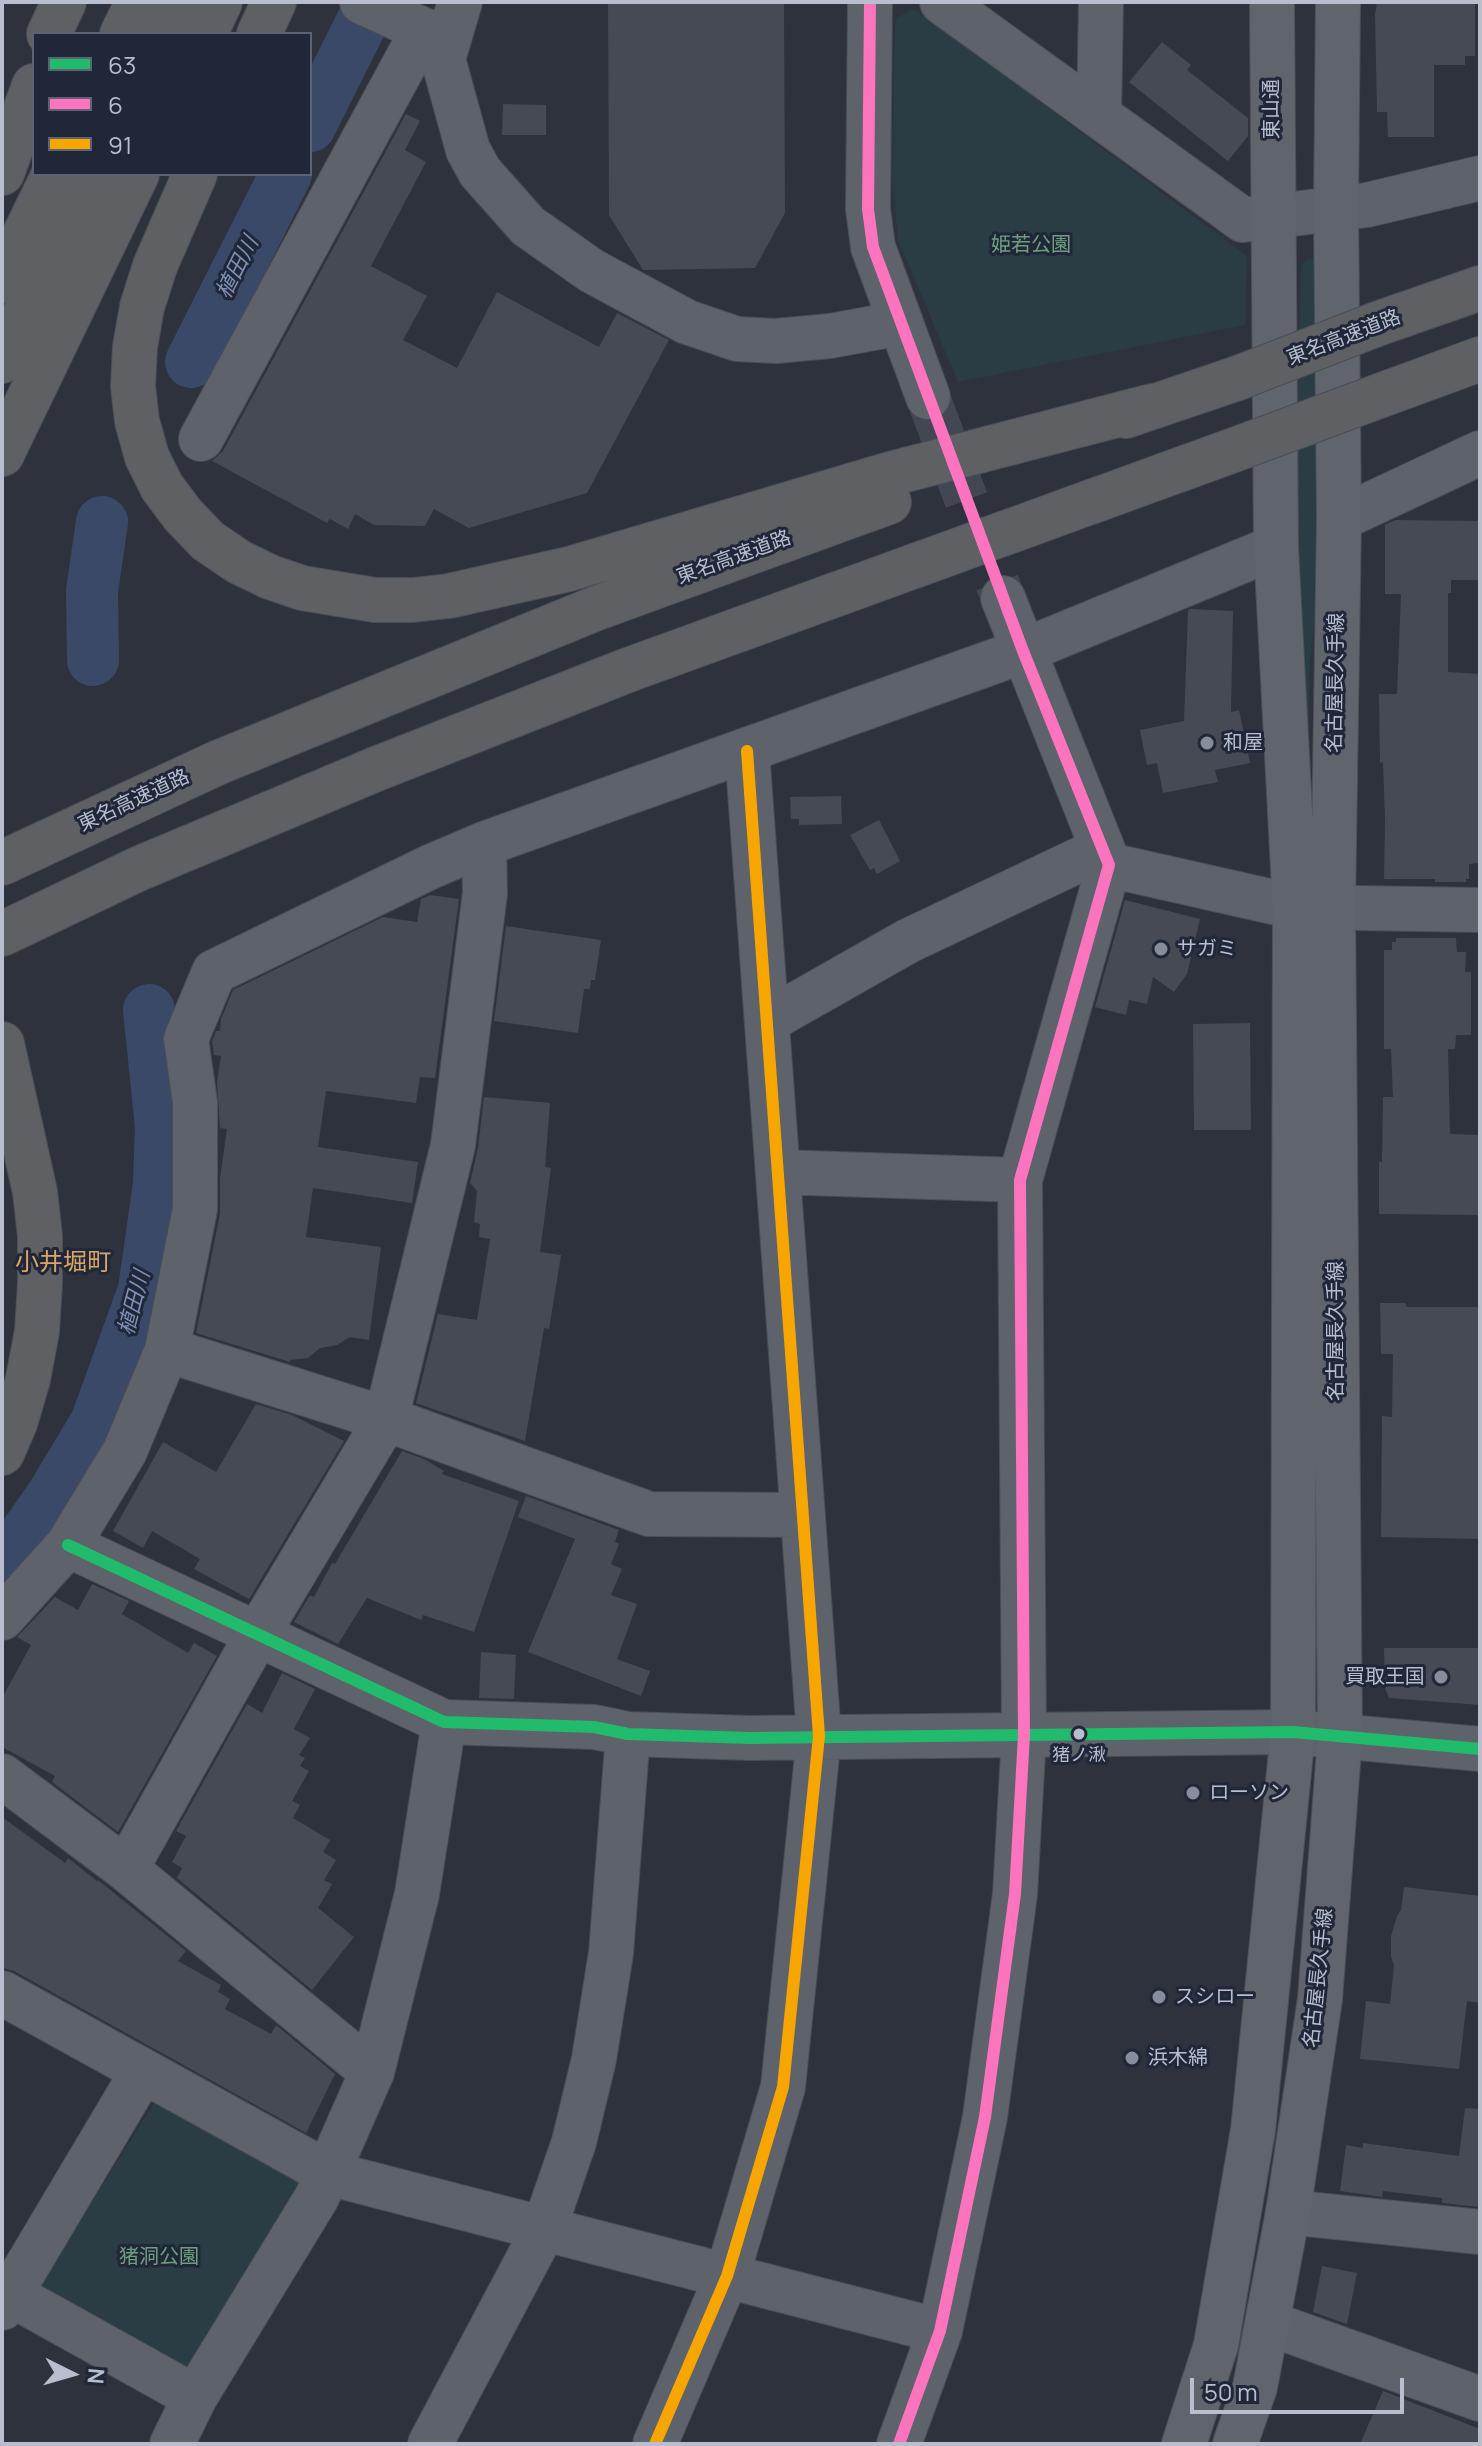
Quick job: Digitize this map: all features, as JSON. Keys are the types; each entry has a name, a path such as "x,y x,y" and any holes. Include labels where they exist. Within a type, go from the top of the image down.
{"highway":[{"path":"52,32 65,2"},
{"path":"123,32 138,2"},
{"path":"161,32 176,2"},
{"path":"206,32 220,2"},
{"path":"260,32 274,2"},
{"path":"2,133 32,70"},
{"path":"2,173 32,91"},
{"path":"2,281 53,176"},
{"path":"2,361 92,176"},
{"path":"2,454 136,176"},
{"path":"194,176 155,266 142,307 135,347 133,386 137,421 147,457 162,487 200,533 239,562 302,588 375,600 449,596 569,569 890,474 1152,406"},
{"name":"東名高速道路","path":"18,855 217,763 597,608 1480,288"},
{"path":"2,934 55,920 175,869 376,769 628,670 1480,359"},
{"path":"2,961 55,920"},
{"path":"2,1044 35,1192 40,1236 37,1331 28,1379 2,1453"}],"main road":[{"name":"東山通","path":"1272,2 1272,216"},
{"path":"1336,208 1338,2"},
{"name":"名古屋長久手線","path":"1184,2444 1216,2345 1253,2130 1293,1732 1314,907 1339,519 1336,208"},
{"name":"名古屋長久手線","path":"1235,2444 1255,2387 1268,2323 1320,1999 1340,1737 1314,907 1276,547 1272,216"}],"street":[{"path":"362,2 444,28"},
{"path":"870,2 868,209 873,247 928,397"},
{"path":"942,2 1243,220 1367,205 1480,178"},
{"path":"1099,116 1101,2"},
{"path":"444,28 443,59 468,150 480,172 528,226 592,271 687,322 737,339 776,341 830,336 901,323"},
{"path":"201,439 444,28"},
{"path":"1339,519 1480,453"},
{"path":"2,1618 68,1545 125,1451 167,1350 195,1209 195,1102 186,1039 214,972 484,844 1023,651 1276,547"},
{"path":"899,2444 940,2331 985,2117 1015,1894 1024,1735 1020,1180 1106,857 1003,598"},
{"path":"655,2444 727,2276 783,2087 819,1736 747,751"},
{"path":"126,1869 257,1635 386,1419 453,1145 485,893 484,844"},
{"path":"767,1021 908,941 1106,857 1314,907 1480,910"},
{"path":"778,1172 1020,1180"},
{"path":"167,1350 386,1419 649,1514 803,1515"},
{"path":"68,1545 444,1722 594,1727 628,1734 750,1738 1293,1732 1480,1749"},
{"path":"172,2444 195,2397 317,2197 372,2072 417,1894 444,1722"},
{"path":"430,2444 544,2229 574,2142 594,2059 611,1953 628,1734"},
{"path":"2,1776 126,1869 372,2072"},
{"path":"2,1993 328,2173 940,2331"},
{"path":"143,2071 6,2301 195,2397"},
{"path":"1288,2212 1480,2232"},
{"path":"1268,2323 1480,2399"}],"green space":[{"name":"姫若公園","path":"911,10 918,11 1247,256 1245,325 958,382 898,240 892,178 895,24 897,18"},
{"path":"1307,259 1316,259 1324,535 1310,661 1307,844 1286,525 1298,387 1301,266"},
{"name":"猪洞公園","path":"156,2100 304,2176 189,2376 34,2294"}],"building":[{"path":"608,2 784,2 785,213 755,268 643,270 609,215"},
{"path":"1377,2 1475,2 1475,56 1465,56 1465,65 1434,65 1434,137 1388,137 1387,112 1377,112"},
{"path":"1162,42 1191,65 1187,70 1248,118 1248,136 1228,161 1129,82"},
{"path":"503,104 546,105 546,135 502,135"},
{"path":"406,114 420,121 405,150 426,162 371,266 427,296 403,340 457,368 497,292 599,347 617,313 669,340 587,493 469,528 434,509 425,526 374,525 355,514 348,529 330,519 327,523 212,461 223,451"},
{"path":"1395,520 1480,521 1480,580 1451,580 1451,593 1448,593 1448,672 1480,674 1479,863 1469,864 1469,879 1466,882 1384,879 1385,820 1379,694 1397,694 1401,594 1385,594 1385,525"},
{"path":"1190,609 1233,611 1231,712 1239,710 1250,763 1215,770 1218,782 1163,793 1157,763 1147,765 1140,730 1184,721"},
{"path":"841,796 842,824 799,825 799,819 791,819 790,797"},
{"path":"879,820 900,861 877,874 874,868 870,870 850,835"},
{"path":"430,895 459,899 435,1078 420,1077 416,1103 326,1091 318,1147 418,1162 412,1203 313,1188 306,1237 381,1247 369,1340 350,1337 337,1345 320,1348 308,1358 290,1362 196,1333 220,1214 220,1178 227,1129 220,1128 217,1082 221,1056 214,1055 212,1042 216,1031 220,1031 221,1019 233,990 383,917 417,922 421,899"},
{"path":"1125,900 1200,919 1187,974 1174,992 1153,977 1147,1004 1129,1000 1126,1015 1095,1007"},
{"path":"506,926 601,940 595,980 591,980 590,989 584,989 578,1033 494,1021"},
{"path":"1396,938 1456,938 1457,952 1466,952 1465,972 1471,972 1471,1035 1456,1035 1455,1049 1448,1049 1450,1134 1480,1135 1480,1215 1379,1214 1383,1097 1393,1097 1391,1049 1384,1049 1384,950 1392,950 1392,942 1396,942"},
{"path":"1250,1023 1251,1130 1194,1130 1193,1024"},
{"path":"484,1097 550,1103 545,1167 551,1168 540,1252 561,1255 549,1329 544,1328 525,1441 416,1403 438,1314 477,1320 490,1239 479,1237 480,1224 474,1222 477,1191 470,1183"},
{"path":"1380,1303 1406,1303 1406,1307 1480,1307 1480,1539 1381,1537 1382,1416 1392,1417 1393,1354 1381,1354"},
{"path":"256,1404 292,1415 344,1441 249,1599 194,1569 200,1559 152,1531 143,1548 113,1531 163,1442 216,1472"},
{"path":"402,1451 424,1459 444,1471 442,1474 519,1501 474,1632 423,1615 421,1620 367,1598 338,1644 294,1622 310,1595 314,1597 332,1563 335,1564"},
{"path":"526,1496 619,1530 615,1542 619,1544 611,1564 622,1569 611,1595 637,1604 617,1659 650,1671 641,1696 528,1652 575,1539 518,1517"},
{"path":"92,1584 129,1601 122,1614 188,1653 194,1643 217,1656 118,1832 52,1782 55,1776 2,1747 2,1698 31,1645 17,1637 55,1597 78,1610"},
{"path":"1384,1648 1480,1648 1480,1705 1389,1698 1385,1688"},
{"path":"481,1652 516,1655 514,1699 479,1698"},
{"path":"282,1673 315,1689 294,1729 310,1738 299,1755 305,1758 300,1766 309,1771 292,1801 300,1805 293,1818 330,1840 323,1852 336,1860 324,1880 332,1884 318,1908 354,1937 312,1990 177,1878 182,1868 172,1862 186,1836 176,1831 247,1704 262,1713"},
{"path":"2,1817 65,1863 68,1858 186,1951 178,1961 221,1985 218,1992 230,1999 225,2009 271,2034 276,2025 335,2074 306,2133 14,1971 2,1968"},
{"path":"1404,1887 1480,1896 1480,2003 1467,2001 1459,2069 1360,2059 1366,2001 1390,2004 1394,1965 1391,1936 1401,1910"},
{"path":"1465,2108 1480,2109 1480,2207 1442,2203 1442,2198 1383,2191 1382,2197 1340,2191 1346,2145 1363,2148 1363,2143 1459,2156"},
{"path":"1322,2266 1357,2273 1347,2324 1313,2312"},
{"path":"1383,2391 1480,2429 1480,2444 1360,2444"}],"waterway":[{"name":"植田川","path":"312,122 372,2"},
{"name":"植田川","path":"191,362 285,176"},
{"name":"植田川","path":"93,660 92,591 102,522"},
{"name":"植田川","path":"2,1564 52,1496 96,1423 144,1290 159,1184 161,1126 149,1010"}],"tunnel":[{"path":"928,397 1003,598"}],"transit line":[{"name":"6","path":"870,2 868,209 873,247 1023,651 1109,865 1020,1180 1024,1735 1015,1894 985,2117 940,2331 899,2444"},
{"name":"91","path":"655,2444 727,2276 783,2087 819,1736 747,751"},
{"name":"63","path":"68,1545 444,1722 594,1727 628,1734 750,1738 1293,1732 1480,1749"}],"place":[{"name":"和屋","path":"1207,743"},
{"name":"サガミ","path":"1161,949"},
{"name":"買取王国","path":"1441,1677"},
{"name":"猪ノ湫","path":"1079,1734"},
{"name":"ローソン","path":"1193,1793"},
{"name":"スシロー","path":"1159,1997"},
{"name":"浜木綿","path":"1132,2058"}],"district":[{"name":"小井堀町","path":"63,1263"}]}
